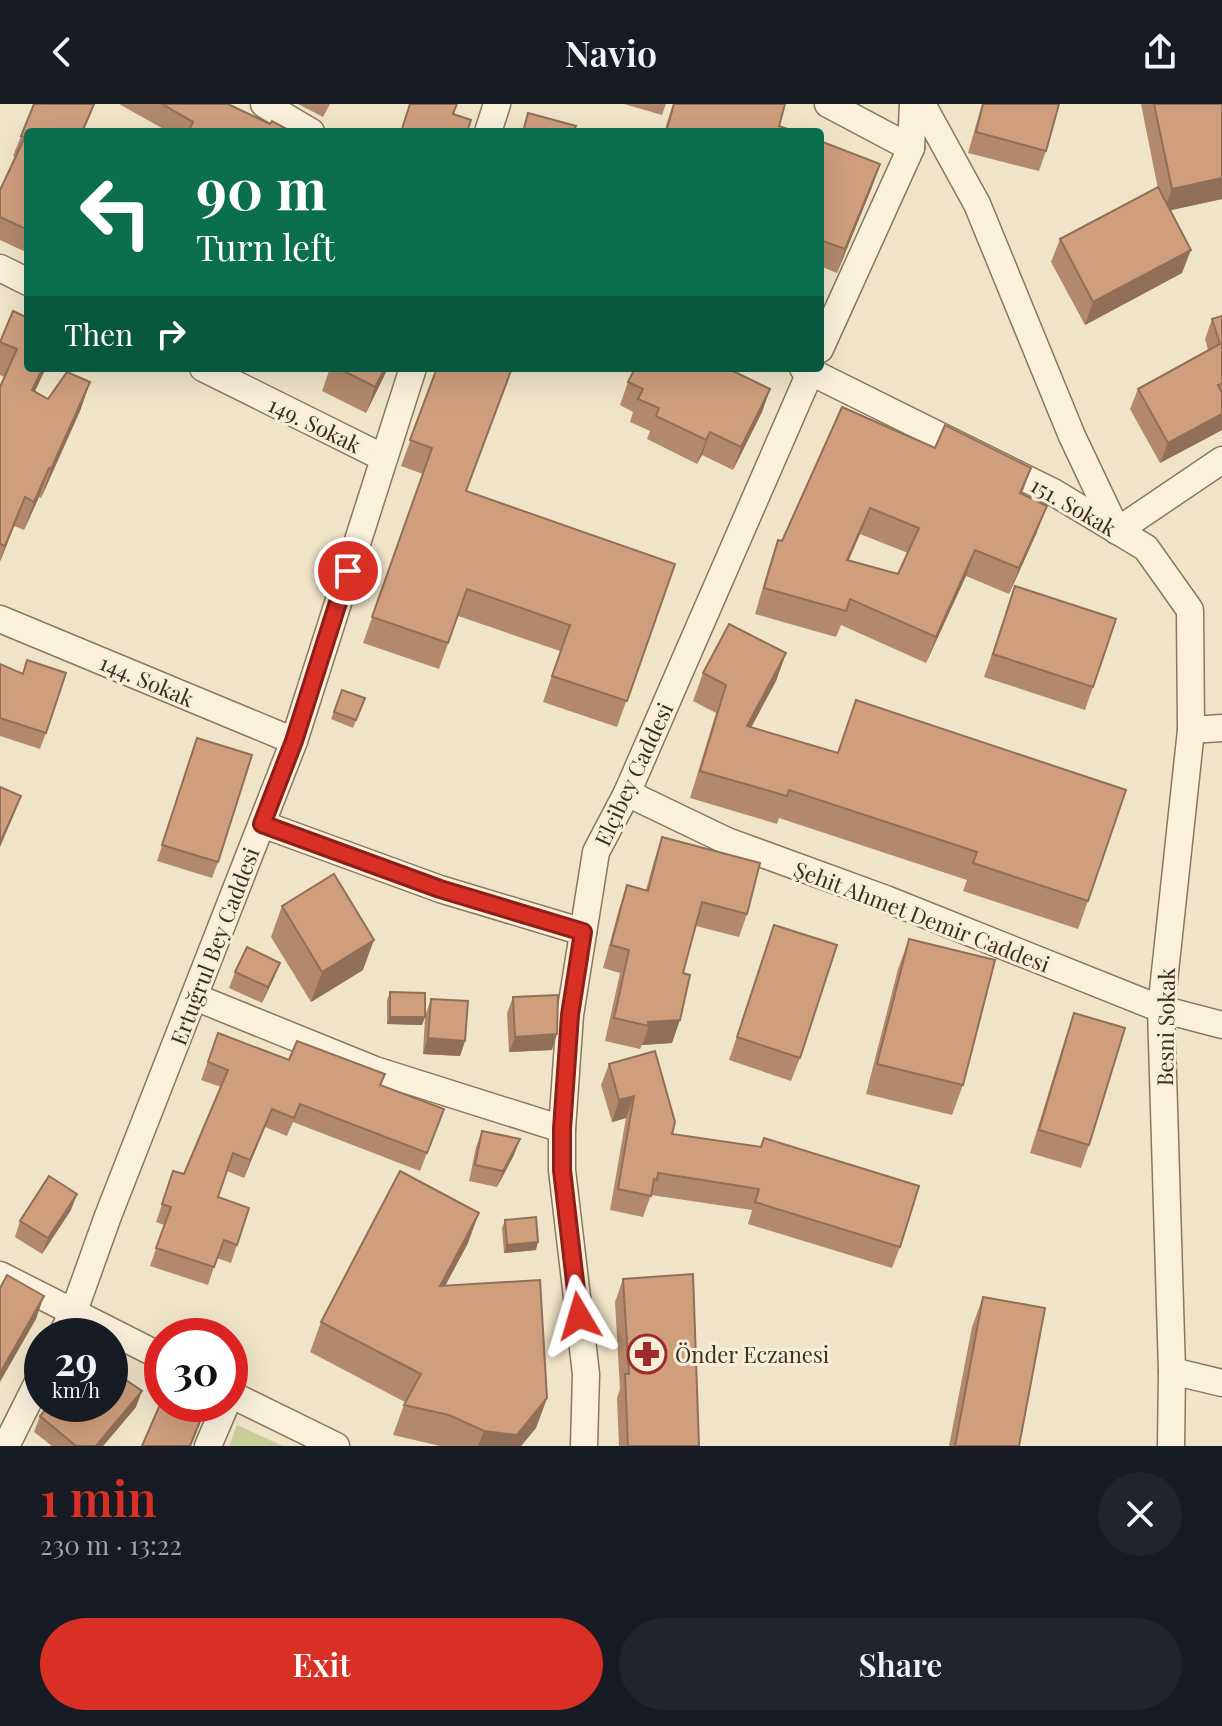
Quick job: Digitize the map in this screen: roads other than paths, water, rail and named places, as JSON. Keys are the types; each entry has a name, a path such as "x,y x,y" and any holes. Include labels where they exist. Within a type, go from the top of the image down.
{"street":[{"path":"264,104 304,128"},
{"path":"489,128 497,104"},
{"path":"828,104 911,148"},
{"name":"Elçibey Caddesi","path":"824,336 911,148 913,104"},
{"path":"922,104 977,204 1072,436 1117,531 1222,460"},
{"path":"0,268 24,280"},
{"name":"151. Sokak","path":"824,371 1053,492 1146,548 1190,610"},
{"name":"149. Sokak","path":"211,372 384,458"},
{"name":"Ertuğrul Bey Caddesi","path":"70,1318 294,741 412,372"},
{"name":"Elçibey Caddesi","path":"584,1446 586,1374 562,1170 562,1129 570,1015 596,852 627,793 808,372"},
{"name":"Besni Sokak","path":"1171,1446 1172,1371 1161,1009 1191,730 1190,610"},
{"name":"144. Sokak","path":"0,619 294,741"},
{"path":"1191,730 1222,728"},
{"name":"Şehit Ahmet Demir Caddesi","path":"627,793 727,841 886,899 1161,1009 1222,1025"},
{"path":"262,824 440,889 583,932"},
{"path":"195,997 375,1070 562,1129"},
{"path":"0,1275 144,1348"},
{"path":"1172,1371 1222,1383"},
{"path":"248,1403 336,1446"},
{"path":"6,1446 24,1410"},
{"path":"208,1446 218,1422"}],"place":[{"name":"Önder Eczanesi","path":"647,1354"}]}
